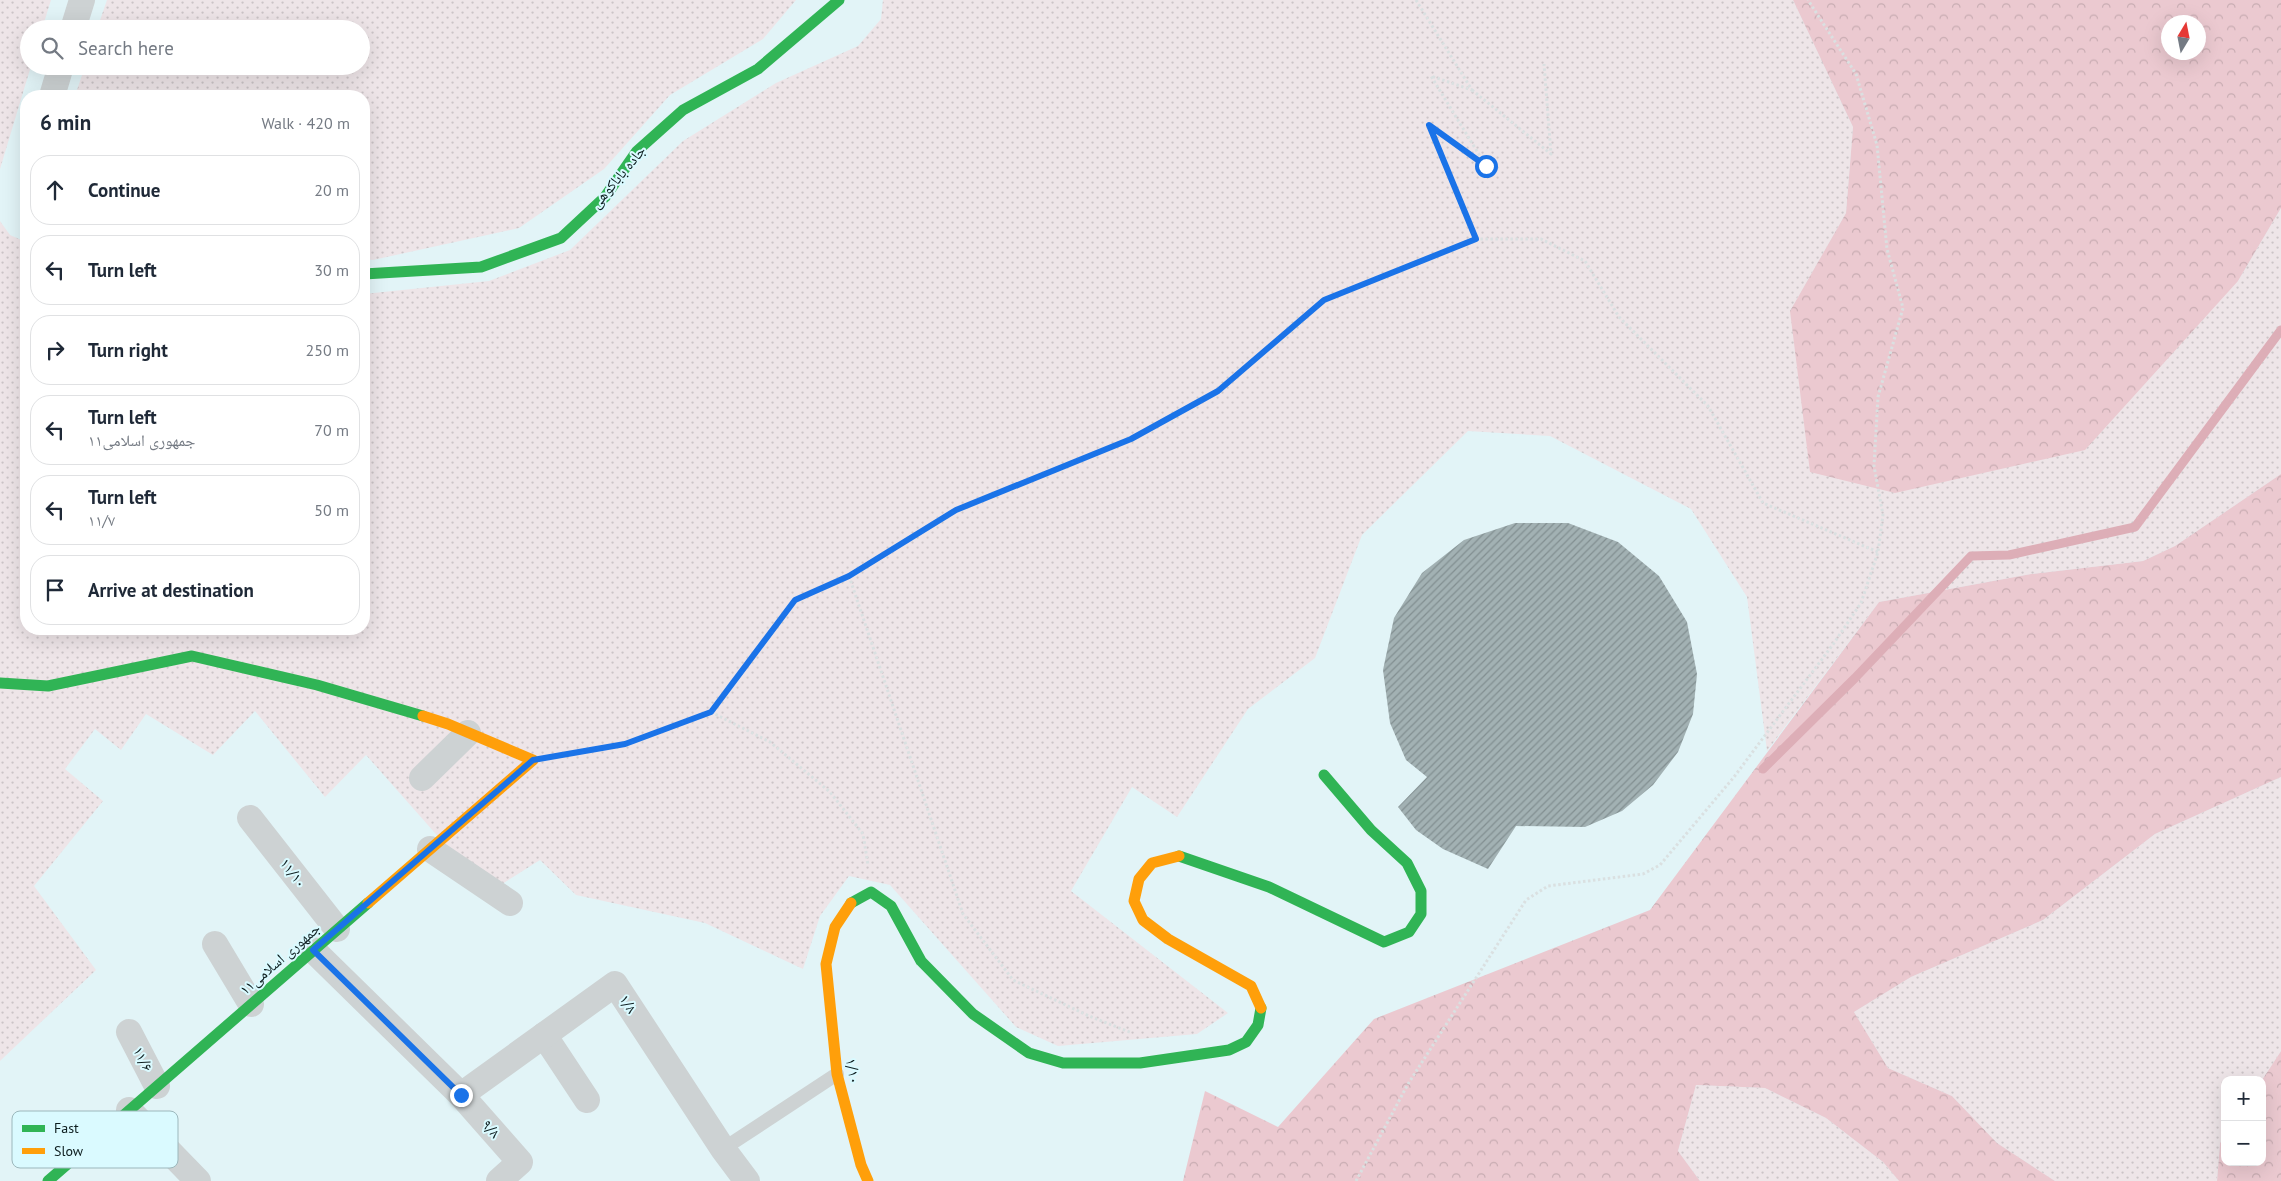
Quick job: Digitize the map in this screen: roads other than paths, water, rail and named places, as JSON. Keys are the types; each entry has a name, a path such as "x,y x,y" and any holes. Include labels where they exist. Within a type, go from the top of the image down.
{"street":[{"path":"76,20 82,0"},
{"name":"جاده باباکوهی","path":"370,274 481,267 560,238 605,197 637,151 683,110 758,69 839,0"},
{"path":"54,90 59,75"},
{"path":"0,683 48,686 192,656 317,685 448,724 468,732 422,778"},
{"name":"جمهوری اسلامی۱۱","path":"129,1110 533,760 468,732"},
{"name":"۱/۱۰","path":"868,1181 861,1165 837,1074 826,964 835,927 852,902 871,892 891,906 921,961 973,1014 1028,1053 1062,1063 1140,1062 1229,1050 1246,1042 1258,1025 1261,1008 1251,986 1168,939 1143,920 1134,901 1139,879 1152,863 1181,856 1269,888 1384,942 1409,932 1421,914 1421,891 1407,863 1371,830 1324,775"},
{"name":"۱۱/۱۰","path":"250,818 336,929"},
{"path":"430,849 510,903"},
{"path":"215,944 251,1004"},
{"name":"۹/۸","path":"313,950 461,1095 520,1162 499,1181"},
{"name":"۱/۸","path":"461,1095 615,984 723,1149 747,1181"},
{"name":"۱۱/۶","path":"129,1032 157,1086"},
{"path":"544,1035 586,1100"},
{"path":"178,1160 198,1181"},
{"name":"جمهوری اسلامی۱۱","path":"48,1181 63,1168"}],"lane":[{"path":"723,1149 837,1074"}],"waterway":[{"path":"1763,769 1855,678 1971,556 2009,555 2135,527 2281,330"}]}
